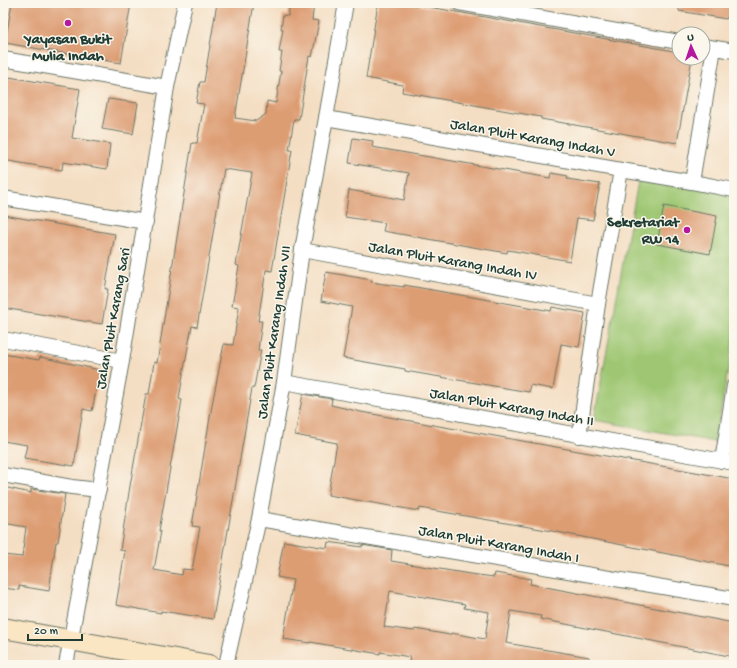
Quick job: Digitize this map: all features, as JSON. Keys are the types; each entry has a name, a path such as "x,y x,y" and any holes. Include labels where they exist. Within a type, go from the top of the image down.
{"street":[{"name":"Jalan Pluit Karang Sari","path":"66,665 122,361 167,87 185,3"},
{"name":"Jalan Pluit Karang Indah VII","path":"226,665 259,519 284,382 302,250 346,3"},
{"path":"459,3 671,41"},
{"path":"711,47 734,51"},
{"path":"3,59 167,87"},
{"path":"692,182 707,66"},
{"name":"Jalan Pluit Karang Indah V","path":"326,118 734,190"},
{"path":"579,436 598,304 621,170"},
{"path":"3,198 146,222"},
{"name":"Jalan Pluit Karang Indah IV","path":"302,250 598,304"},
{"path":"3,339 122,361"},
{"name":"Jalan Pluit Karang Indah II","path":"284,382 728,462"},
{"path":"728,462 734,386"},
{"path":"3,475 72,487 99,490"},
{"name":"Jalan Pluit Karang Indah I","path":"259,519 734,600"},
{"path":"3,628 209,665"}],"green space":[{"path":"639,176 734,193 734,337 715,442 594,420"}],"building":[{"name":"Yayasan Bukit Mulia Indah","path":"12,3 131,3 121,63 5,43"},
{"path":"217,3 254,3 235,118 256,121 266,114 267,101 276,103 281,71 279,71 282,52 279,52 283,29 281,29 283,15 288,16 290,3 314,3 312,20 319,21 312,57 309,56 299,119 294,119 289,150 292,150 272,271 266,270 258,321 262,321 258,350 261,350 254,388 252,388 213,619 161,611 161,613 116,605 125,551 120,550 130,486 146,394 149,394 154,362 157,363 192,143 197,143 204,104 196,103 200,82 204,82","holes":["224,169 252,173 236,265 239,266 232,306 239,307 233,345 224,344 212,405 192,526 200,527 192,570 183,569 182,575 154,570 161,531 159,531 182,400 179,399 185,363 192,326 197,327"]},
{"path":"378,3 418,5 671,51 671,66 691,66 677,143 541,119 541,117 402,92 403,85 366,78"},
{"path":"679,3 734,3 734,19 679,11"},
{"path":"3,76 80,89 72,138 110,144 107,169 63,162 62,170 3,160"},
{"path":"108,99 138,103 133,134 102,129"},
{"path":"353,138 373,141 372,147 550,178 551,173 568,176 567,179 600,184 593,220 577,218 570,261 508,250 507,253 383,231 385,223 345,217 349,190 404,200 409,173 349,163"},
{"name":"Sekretariat RW 14","path":"664,206 717,216 710,254 657,244"},
{"path":"3,215 115,234 105,289 108,289 102,324 3,308"},
{"path":"326,272 372,280 371,282 404,287 404,285 551,311 552,307 585,313 579,347 561,344 553,389 530,385 529,392 405,371 405,369 343,358 352,307 321,301"},
{"path":"3,354 39,360 40,357 100,370 92,411 83,409 74,466 24,458 27,445 3,441"},
{"path":"303,394 332,399 331,405 361,412 734,479 734,567 552,531 420,508 419,511 328,495 337,443 295,435"},
{"path":"3,487 31,493 31,489 65,494 49,591 19,586 19,590 3,588 3,555 22,557 26,527 3,523"},
{"path":"284,541 327,548 328,542 362,547 362,545 392,550 391,561 470,574 494,577 495,573 531,579 530,584 734,623 734,657 540,619 541,616 511,611 506,643 589,657 589,665 409,665 410,657 380,652 380,654 283,639 293,580 277,577","holes":["390,591 465,604 464,608 489,612 485,639 451,633 450,635 415,629 414,631 384,627"]}],"place":[{"name":"Yayasan Bukit Mulia Indah","path":"68,23"},
{"name":"Sekretariat RW 14","path":"687,230"}]}
